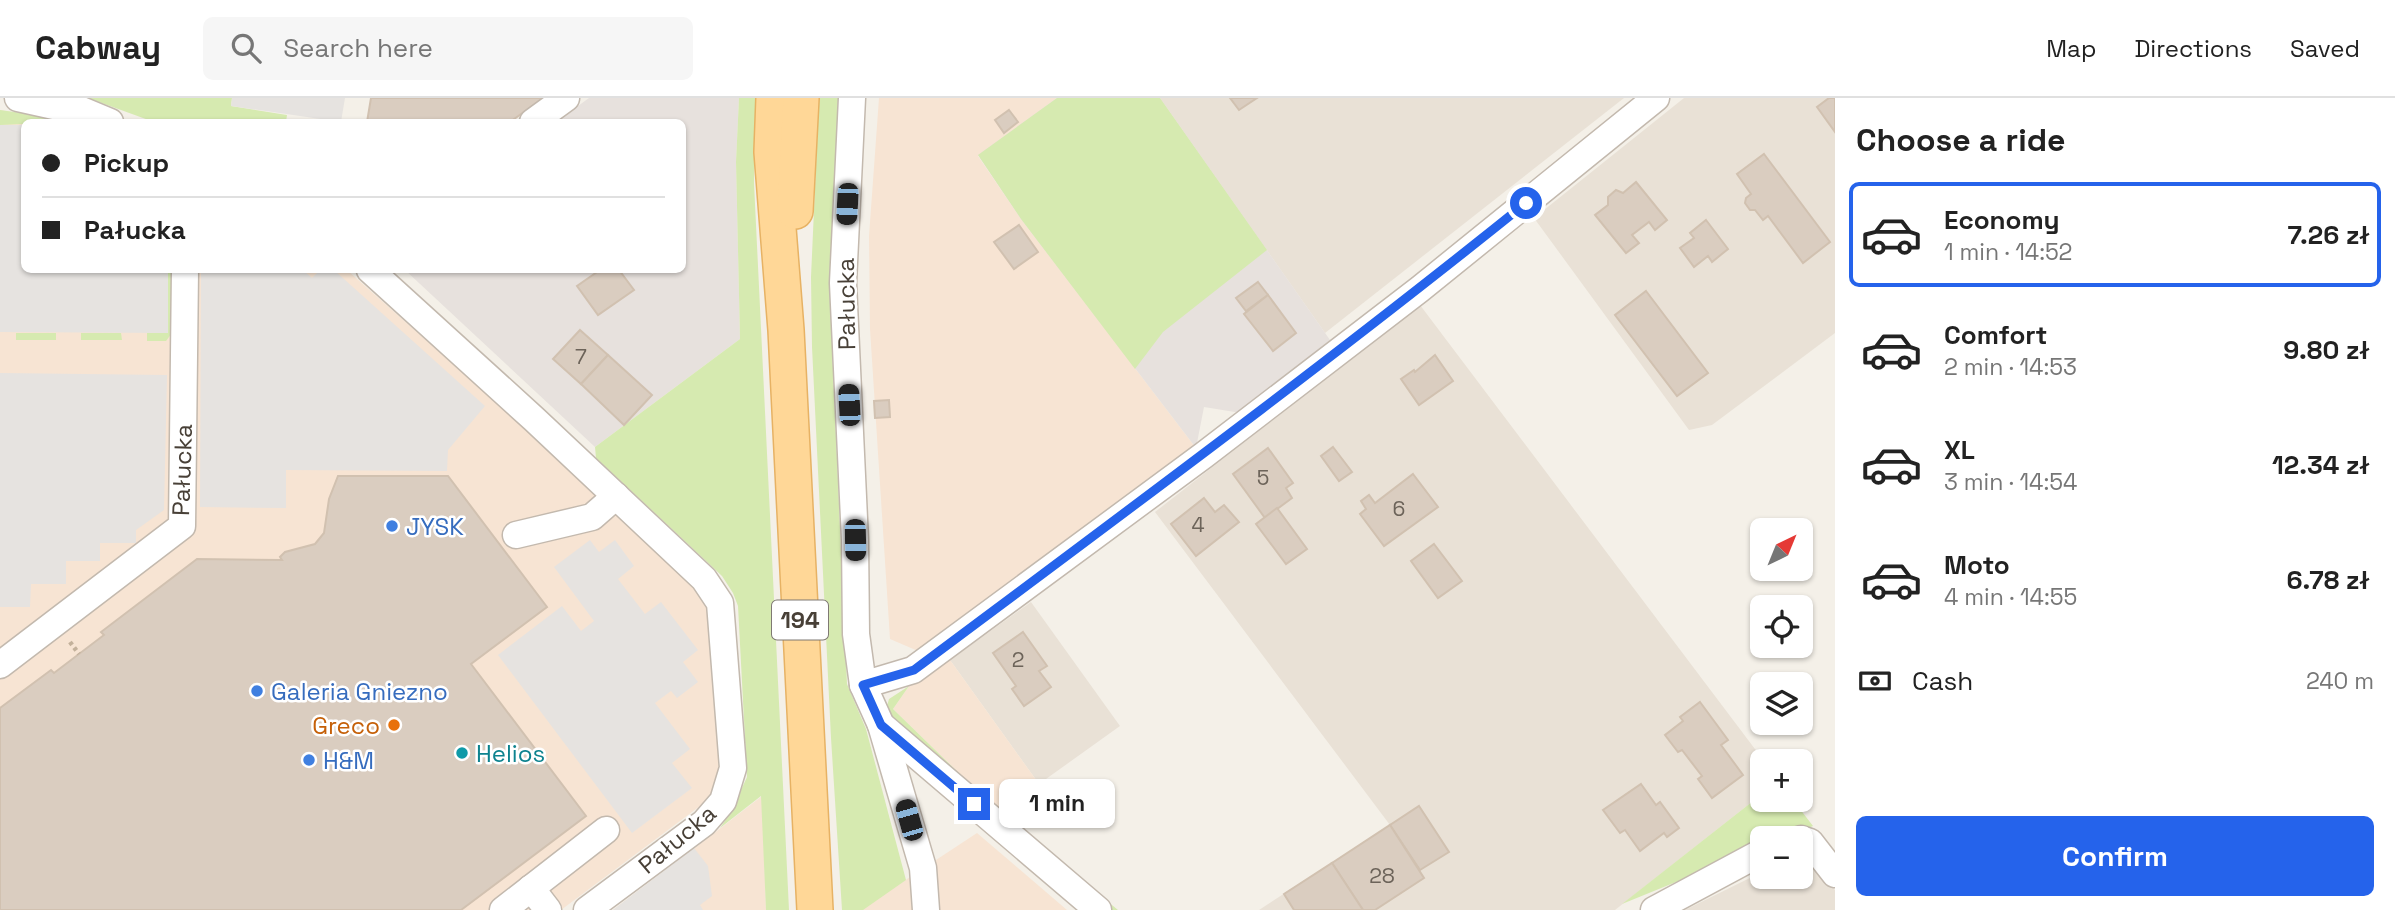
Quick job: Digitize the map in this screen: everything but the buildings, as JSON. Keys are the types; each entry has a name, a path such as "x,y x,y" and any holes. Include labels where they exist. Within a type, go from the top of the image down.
{"main road":[{"name":"194","path":"774,98 772,152 786,330 815,910"},
{"name":"194","path":"786,330 801,98"}],"street":[{"path":"18,98 81,111"},
{"path":"57,98 102,119"},
{"path":"537,119 566,98"},
{"name":"Pałucka","path":"852,98 843,283 855,540 856,634 863,685 881,725 1098,910"},
{"path":"863,685 914,670 1420,289 1656,98"},
{"name":"Pałucka","path":"0,665 182,526 185,273"},
{"name":"Pałucka","path":"373,273 705,579 720,603 733,768 723,802 704,823 587,910"},
{"path":"516,535 592,517 616,496"},
{"path":"881,725 923,868 926,910"},
{"path":"503,910 606,830"},
{"path":"1813,846 1835,874"},
{"path":"1654,910 1750,858"},
{"path":"531,888 548,910"}],"shaded area":[{"path":"232,98 345,98 342,119 320,119 231,106"},
{"path":"589,98 739,98 736,162 740,339 595,447 408,273 686,273 686,119 560,119"},
{"path":"879,98 1057,98 978,156 1021,219 1196,448 918,651 890,639 870,329 869,236"},
{"path":"1057,98 1160,98 1330,340 1241,413 1204,407 1196,448 1021,219 978,155"},
{"path":"1160,98 1624,98 1325,333"},
{"path":"1684,98 1835,98 1835,333 1712,425 1689,430 1534,218"},
{"path":"0,110 50,119 21,119 21,273 350,273 526,429 701,594 707,606 720,761 713,791 700,806 561,910 0,910"},
{"path":"0,125 21,125 21,273 168,273 168,333 0,332"},
{"path":"201,273 306,273 312,278 317,273 337,273 485,406 448,450 447,471 286,470 286,508 200,507"},
{"path":"1420,305 1755,749 1750,749 1750,803 1615,910 1259,910 1390,825 1155,512"},
{"path":"0,373 167,375 164,510 136,530 136,543 100,543 100,561 66,561 66,584 31,584 30,607 0,607"},
{"path":"590,540 599,552 615,540 634,566 618,579 645,614 661,602 698,650 683,662 698,682 677,698 671,691 655,703 690,749 672,763 692,788 632,833 498,655 562,606 581,631 594,621 554,567"},
{"path":"1031,602 1120,726 1039,784 950,660"},
{"path":"950,660 1039,784 1000,813 893,709 909,686"},
{"path":"762,796 766,910 613,910 691,851"},
{"path":"977,833 1067,910 863,910 863,908"},
{"path":"694,848 708,866 712,896 700,905 703,910 613,910"},
{"path":"1813,867 1835,890 1835,910 1685,910 1750,878 1750,889 1813,889"}],"green space":[{"path":"88,98 232,98 231,106 287,115 286,119 146,119"},
{"path":"739,98 756,98 754,183 789,910 766,910 761,796 720,828 731,812 747,777 738,606 733,593 722,576 596,458 595,447 740,339 736,162"},
{"path":"819,98 838,98 831,276 832,346 847,684 866,729 906,880 863,910 842,910 831,738 812,347 811,277"},
{"path":"1057,98 1160,98 1267,250 1163,332 1135,369 1021,219 978,155"},
{"path":"0,110 57,119 21,119 21,124 0,125"},
{"path":"168,273 172,273 172,333 166,341 147,341 147,333 167,333"},
{"path":"16,333 56,333 56,340 16,340"},
{"path":"81,333 121,333 122,340 81,340"},
{"path":"909,686 893,709 1000,813 1118,910 1108,910 890,716 887,706 889,699"},
{"path":"1750,803 1750,812 1802,812 1813,826 1750,826 1750,852 1622,904"}],"place":[{"name":"JYSK","path":"392,526"},
{"name":"Galeria Gniezno","path":"257,691"},
{"name":"Greco","path":"394,725"},
{"name":"Helios","path":"462,753"},
{"name":"H&M","path":"309,760"}],"route":[{"path":"974,804 881,725 863,685 914,670 1204,455 1420,289 1526,203"}]}
